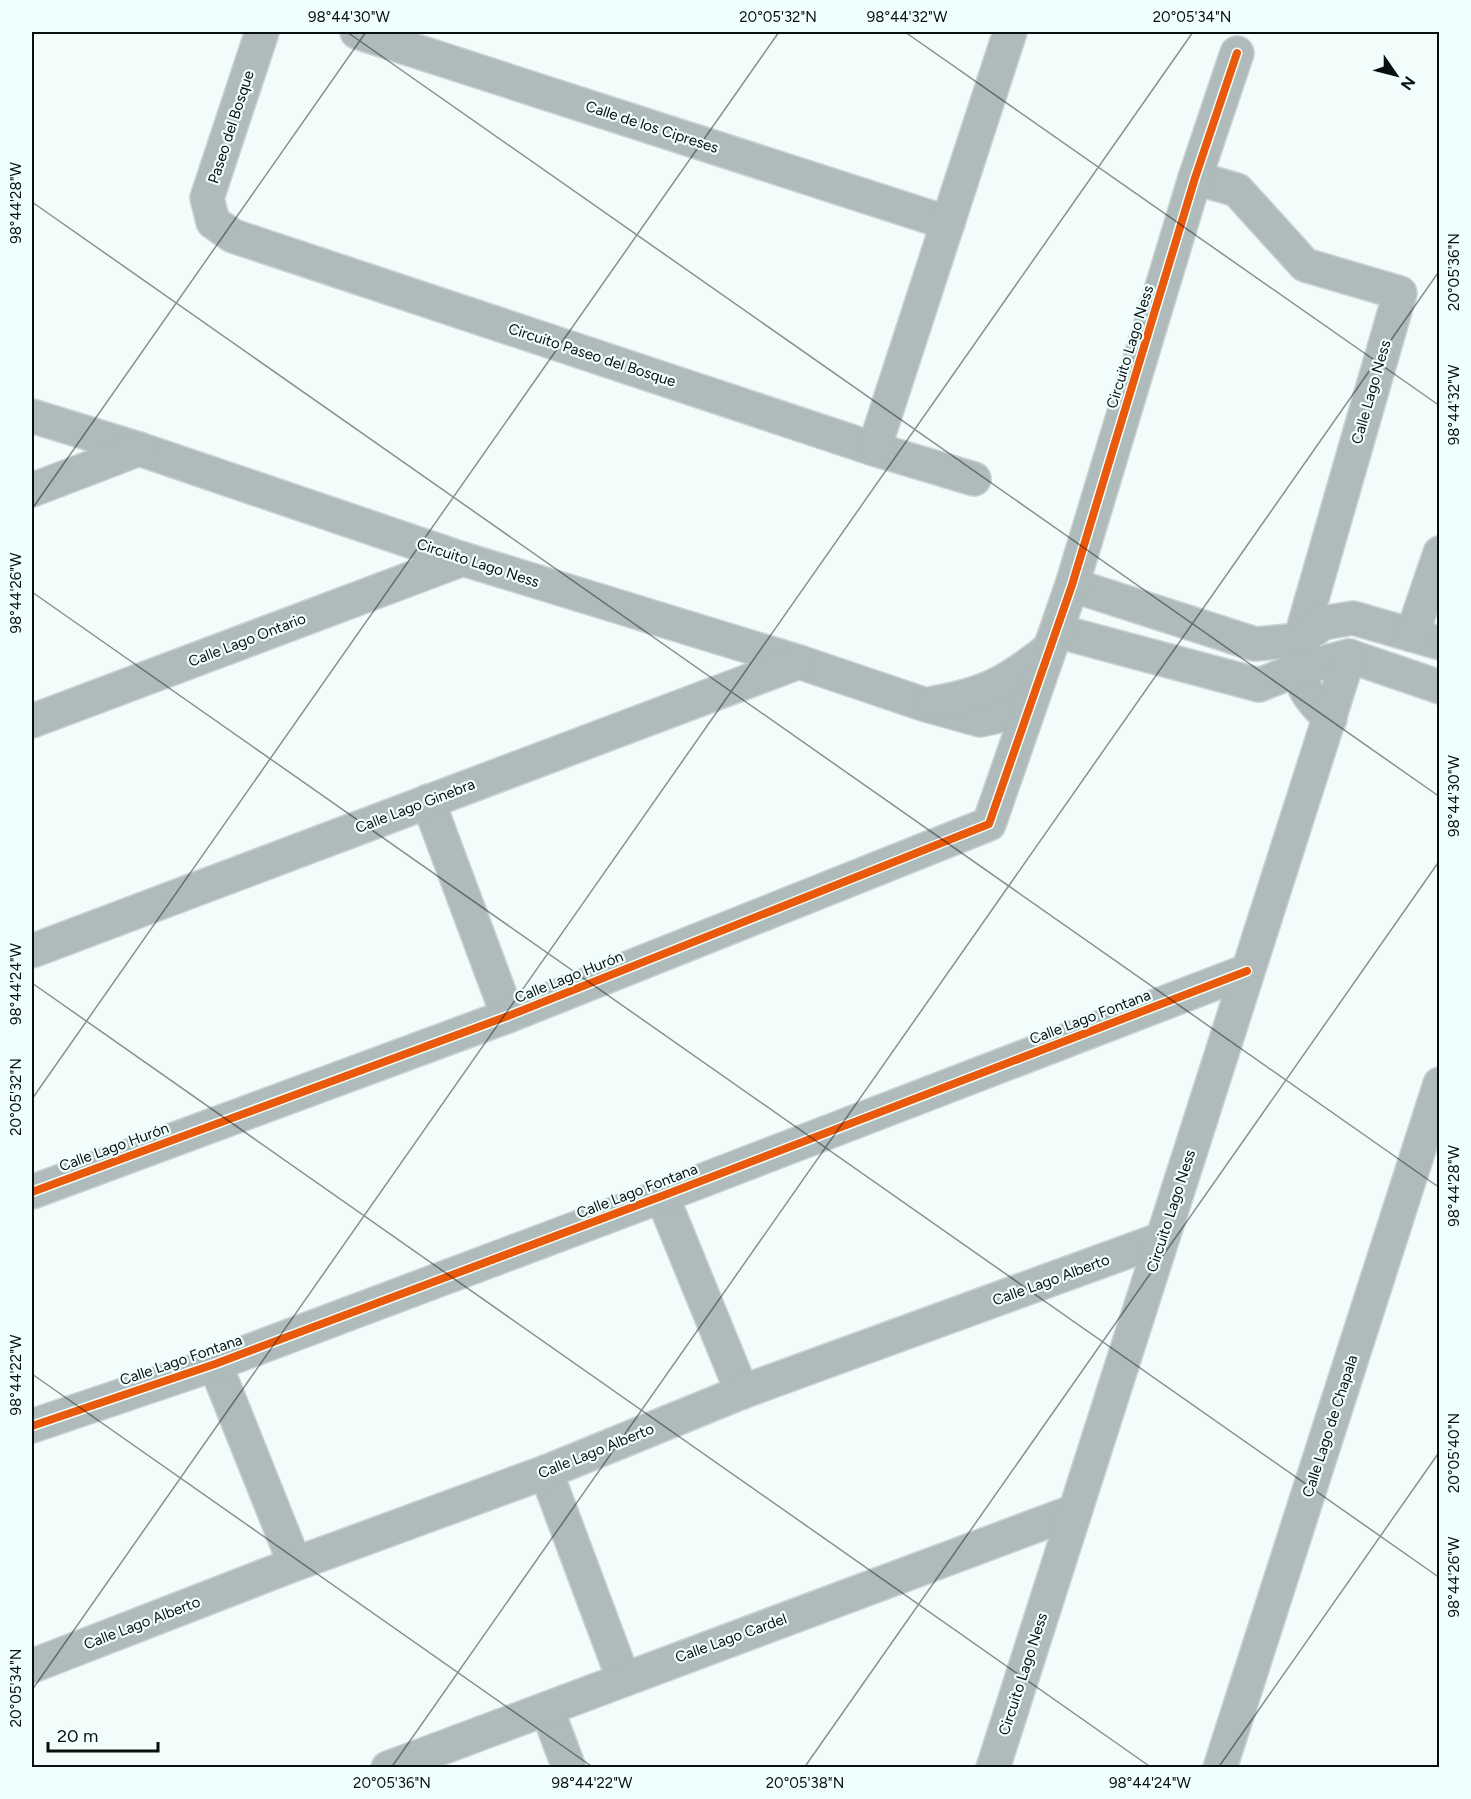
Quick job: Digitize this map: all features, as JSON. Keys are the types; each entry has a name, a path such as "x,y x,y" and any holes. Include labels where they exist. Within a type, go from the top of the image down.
{"street":[{"name":"Paseo del Bosque","path":"213,222 207,198 262,32"},
{"name":"Calle de los Cipreses","path":"357,32 948,223"},
{"path":"874,448 1010,32"},
{"name":"Circuito Lago Ness","path":"926,705 971,697 1014,678 1053,640 1072,585 1195,178 1237,53"},
{"name":"Calle Lago Ness","path":"1195,178 1237,190 1305,265 1400,293 1299,655"},
{"name":"Circuito Paseo del Bosque","path":"213,222 233,236 974,479"},
{"name":"Circuito Lago Ness","path":"32,416 139,449 463,559 799,662 926,705 980,720 1008,714 1032,699"},
{"path":"32,490 139,449"},
{"path":"1053,640 1259,685 1299,655 1323,622 1353,618 1426,639 1440,553"},
{"name":"Calle Lago Ontario","path":"32,721 463,559"},
{"path":"1072,585 1255,644 1299,655 1349,656 1440,687"},
{"name":"Calle Lago Hurón","path":"32,1192 508,1016 989,824 1053,640"},
{"path":"1299,655 1306,694 1330,719"},
{"name":"Circuito Lago Ness","path":"993,1767 1349,656"},
{"name":"Calle Lago Ginebra","path":"32,951 799,662"},
{"path":"429,801 508,1016"},
{"name":"Calle Lago Fontana","path":"32,1425 215,1364 662,1196 1247,971"},
{"name":"Calle Lago de Chapala","path":"1220,1767 1440,1084"},
{"path":"662,1196 742,1392"},
{"name":"Calle Lago Alberto","path":"32,1666 295,1564 546,1472 742,1392 1162,1239"},
{"path":"215,1364 295,1564"},
{"path":"546,1472 623,1678"},
{"name":"Calle Lago Cardel","path":"388,1767 1075,1511"},
{"path":"547,1709 569,1767"}],"cycle path":[{"path":"32,1192 508,1016 989,824 1072,585 1195,178 1237,53"},
{"path":"32,1426 215,1364 662,1196 1247,971"}]}
